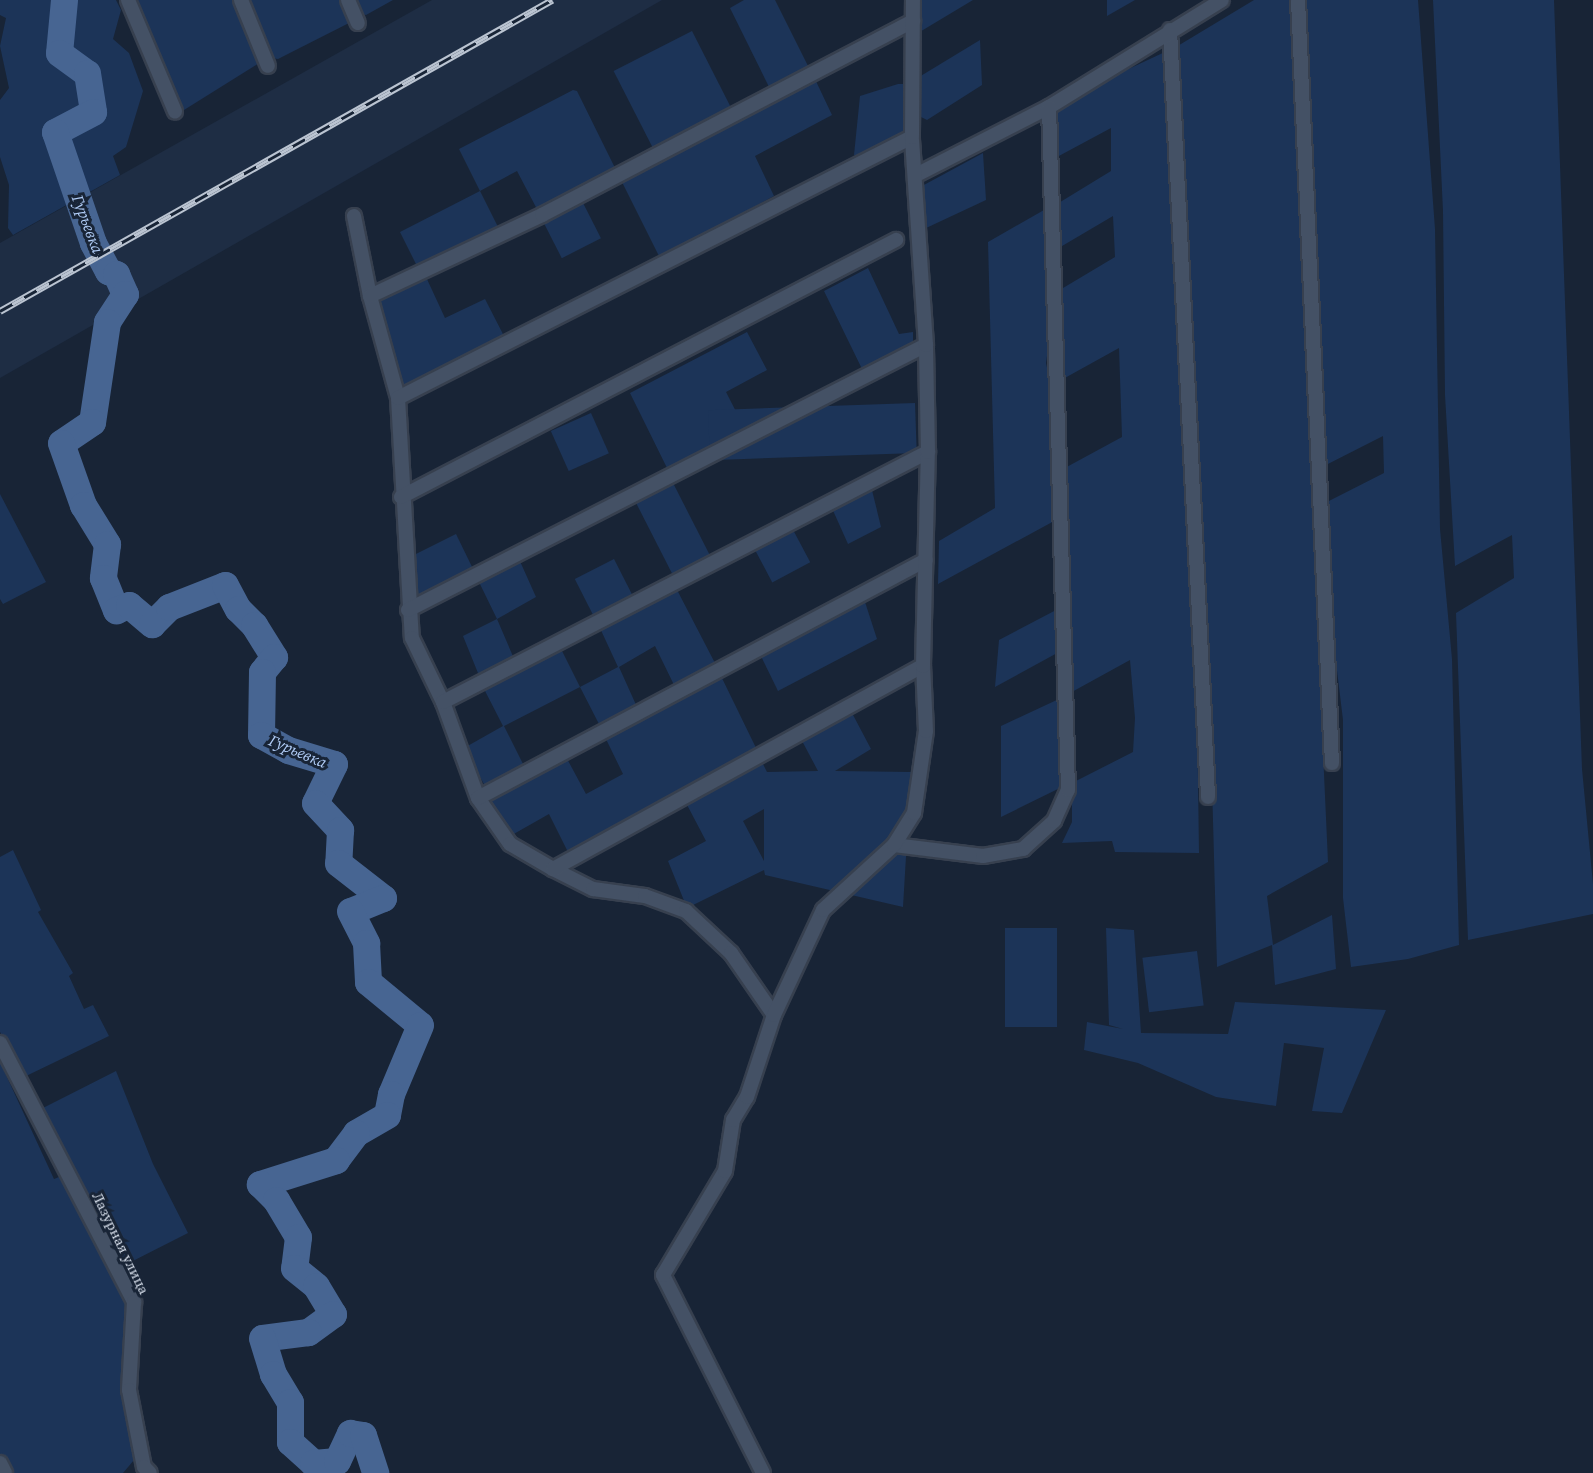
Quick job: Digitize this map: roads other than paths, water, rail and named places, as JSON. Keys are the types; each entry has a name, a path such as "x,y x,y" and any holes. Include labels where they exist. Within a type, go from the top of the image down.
{"street":[{"path":"128,0 175,111"},
{"path":"241,0 268,66"},
{"path":"348,0 358,23"},
{"path":"763,1473 663,1275 725,1171 733,1120 747,1097 774,1015 823,910 894,845 914,813 926,731 922,666 928,452 926,345 912,137 913,0"},
{"path":"916,175 1049,107 1170,30 1222,0"},
{"path":"1298,0 1332,763"},
{"path":"370,296 542,215 913,21"},
{"path":"1170,30 1208,797"},
{"path":"894,845 983,856 1023,849 1054,821 1068,790 1049,107"},
{"path":"398,398 912,137"},
{"path":"354,216 370,296 398,398 401,497 408,610 412,638 443,702 478,798 510,844 553,869 593,890 645,896 686,911 732,953 774,1015"},
{"path":"401,497 897,240"},
{"path":"408,610 926,345"},
{"path":"443,702 928,452"},
{"path":"478,798 926,560"},
{"path":"553,869 922,666"},
{"name":"Лазурная улица","path":"0,1043 134,1302 129,1390 144,1467 150,1473"},
{"path":"0,1463 5,1473"}],"waterway":[{"name":"Гурьевка","path":"64,0 59,53 87,73 93,112 55,132 93,243 108,271 116,274 125,294 107,322 92,422 61,443 83,505 107,544 103,578 116,610 129,605 152,624 169,607 225,585 238,609 254,625 274,657 262,672 261,735 288,750 334,764 315,803 340,830 338,863 383,898 350,911 366,943 368,982 420,1025 391,1094 387,1115 356,1133 336,1160 260,1184 276,1200 298,1237 294,1268 316,1286 333,1314 308,1332 262,1338 273,1374 290,1402 290,1442 313,1463 337,1461 350,1433 363,1435 375,1473"}],"railway":[{"path":"0,311 552,0"}]}
